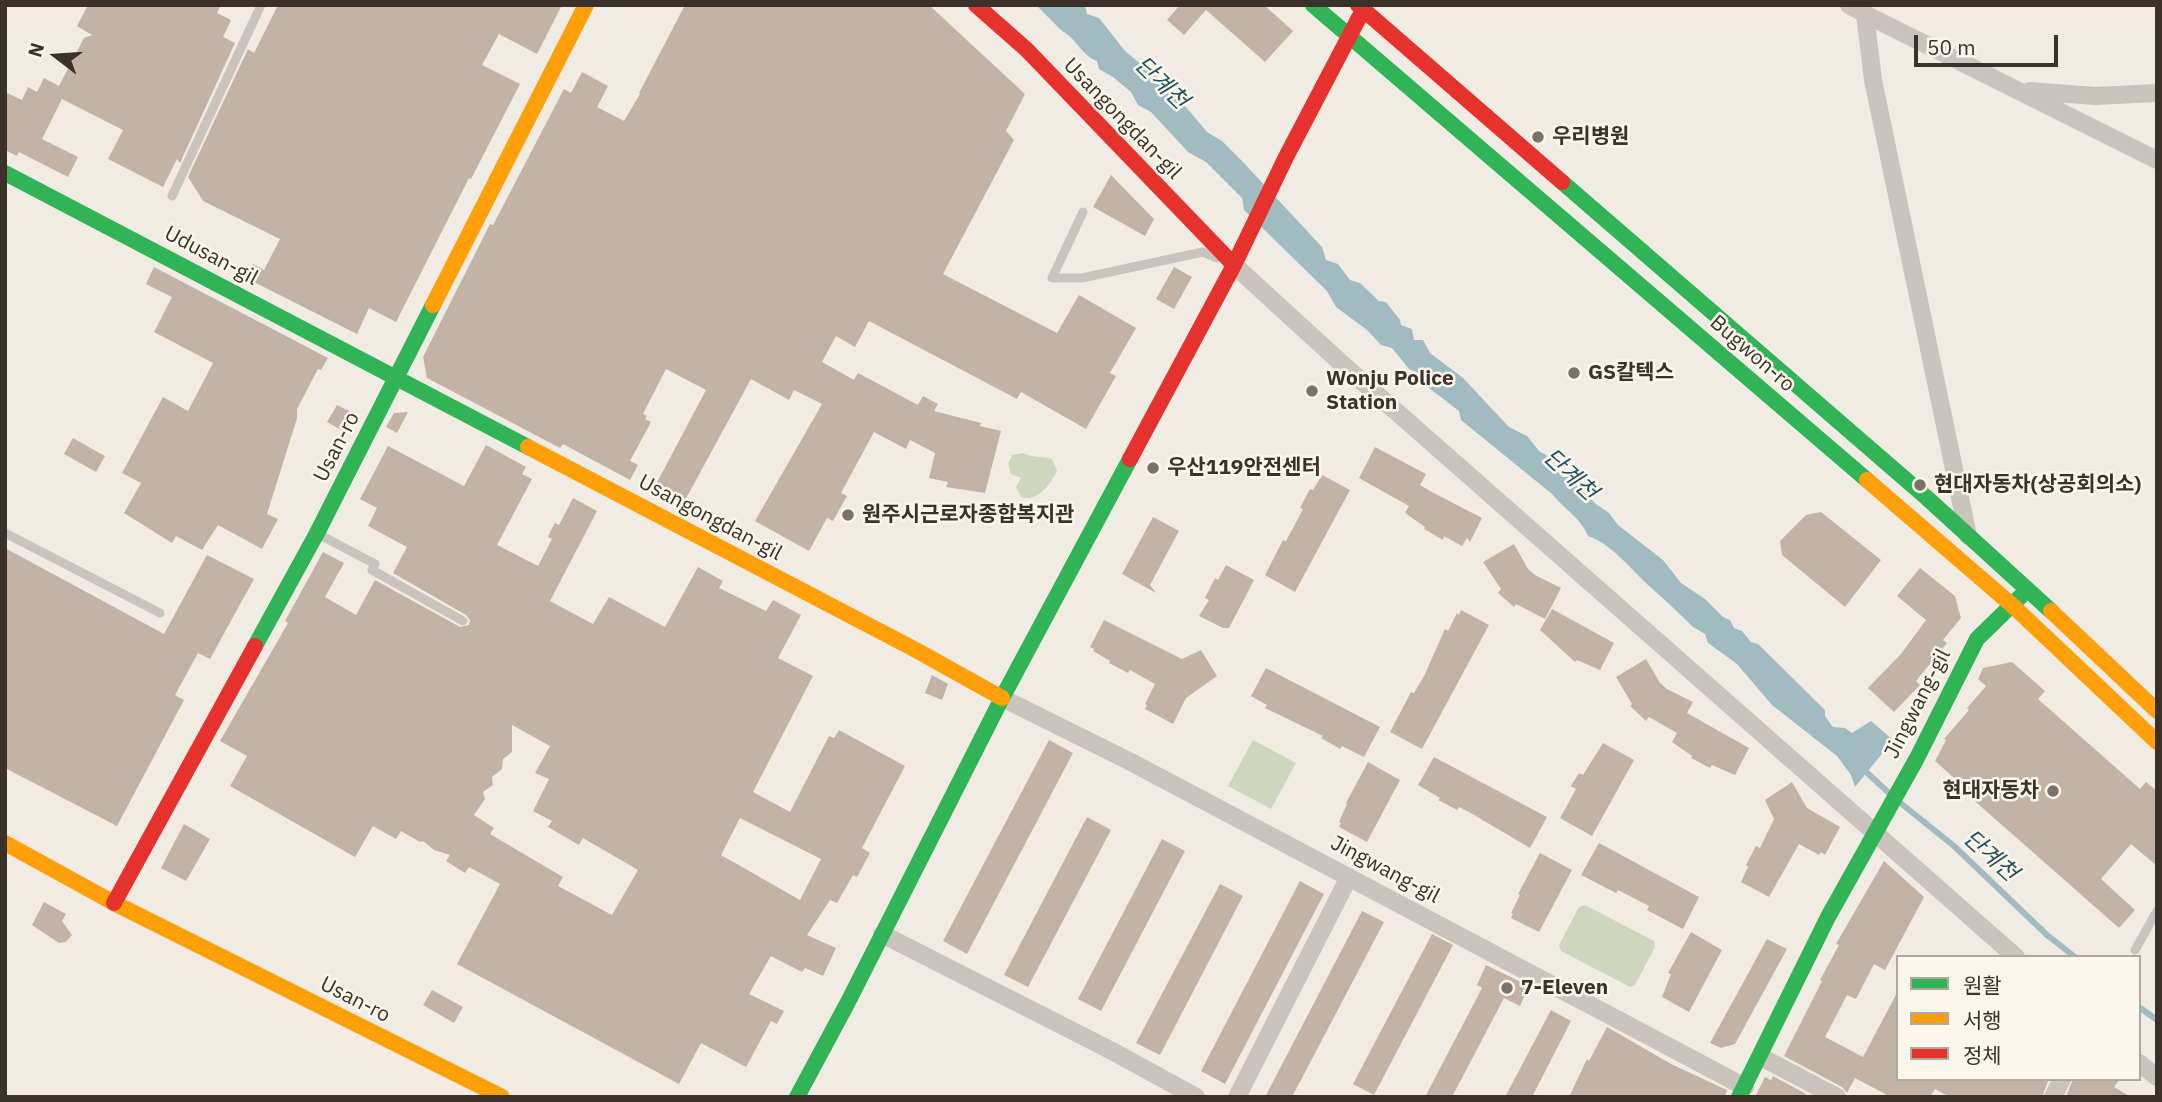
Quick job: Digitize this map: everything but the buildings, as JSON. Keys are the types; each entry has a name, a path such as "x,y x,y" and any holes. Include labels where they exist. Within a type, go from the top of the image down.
{"street":[{"name":"Usan-ro","path":"114,902 317,533 586,5"},
{"name":"Usangongdan-gil","path":"976,5 1027,50 1234,265"},
{"name":"Bugwon-ro","path":"1313,5 2014,606 2157,742"},
{"path":"797,1097 1002,698 1234,265 1361,8"},
{"name":"Bugwon-ro","path":"1361,8 2027,588 2157,710"},
{"path":"1857,10 1968,536"},
{"path":"1857,10 2157,160"},
{"path":"2020,90 2095,96 2157,93"},
{"name":"Udusan-gil","path":"5,173 396,377"},
{"path":"1234,265 1340,362 1877,831 2014,955"},
{"name":"Usangongdan-gil","path":"396,377 914,649 1002,698"},
{"name":"Jingwang-gil","path":"1002,698 1129,761 1349,877 1742,1092 1828,917 1917,758 1978,639 2014,606 2027,588"},
{"name":"Usan-ro","path":"5,843 114,902 502,1097"},
{"path":"1237,1097 1349,877"},
{"path":"882,934 1196,1097"},
{"path":"1761,1057 1838,1097"},
{"path":"2141,1065 2157,1077"},
{"path":"2053,1097 2061,1081"}],"lane":[{"path":"172,196 261,5"},
{"path":"1083,212 1052,278 1082,278 1203,252 1234,265"},
{"path":"5,533 160,613"},
{"path":"317,533 374,564 372,570 463,621"},
{"path":"2135,950 2157,911"}],"green space":[{"path":"1023,453 1052,459 1057,471 1047,487 1038,495 1027,498 1021,497 1016,487 1021,478 1011,474 1008,464 1012,455"},
{"path":"1253,740 1296,763 1271,809 1228,786"},
{"path":"1585,905 1654,941 1655,947 1635,985 1630,987 1561,951 1559,945 1579,907"}],"water":[{"path":"1036,5 1085,6 1087,14 1099,18 1125,51 1160,80 1207,132 1222,141 1242,161 1322,247 1326,260 1338,264 1350,280 1360,283 1379,301 1386,302 1401,325 1412,329 1414,340 1423,340 1430,353 1463,378 1509,427 1527,436 1562,477 1568,477 1609,513 1618,525 1663,560 1681,583 1730,620 1734,628 1742,631 1751,642 1758,644 1825,710 1825,716 1833,727 1845,728 1852,733 1871,721 1893,740 1855,787 1851,775 1837,756 1772,705 1737,664 1708,643 1705,634 1693,627 1620,557 1588,536 1577,519 1552,494 1461,420 1459,411 1425,385 1392,348 1381,345 1367,330 1336,307 1327,291 1244,210 1242,198 1206,162 1188,152 1151,112 1138,105 1131,92 1099,69 1097,61 1088,56"}],"waterway":[{"name":"단계천","path":"1862,768 1890,794"},
{"name":"단계천","path":"1898,801 1954,846 2047,935 2072,955"},
{"name":"단계천","path":"2141,1008 2157,1020"}],"traffic: fast":[{"path":"1313,5 1867,480"},
{"path":"5,173 528,447"},
{"path":"1562,182 1927,498 2051,611"},
{"path":"255,646 317,533 433,305"},
{"path":"797,1097 1002,698 1130,459"},
{"path":"1739,1097 1828,917 1917,758 1977,639 2021,596"}],"traffic: slow":[{"path":"433,305 586,5"},
{"path":"528,447 914,649 1002,698"},
{"path":"1867,480 2013,606 2157,742"},
{"path":"2051,611 2157,711"},
{"path":"5,843 114,903 502,1097"}],"traffic: jam":[{"path":"976,5 1027,50 1234,265"},
{"path":"1358,5 1562,182"},
{"path":"1130,459 1234,265 1286,157 1363,10"},
{"path":"114,903 255,646"}],"place":[{"name":"우리병원","path":"1538,137"},
{"name":"GS칼텍스","path":"1574,373"},
{"name":"Wonju Police Station","path":"1312,391"},
{"name":"우산119안전센터","path":"1153,468"},
{"name":"현대자동차(상공회의소)","path":"1920,485"},
{"name":"원주시근로자종합복지관","path":"848,515"},
{"name":"현대자동차","path":"2053,791"},
{"name":"7-Eleven","path":"1507,988"}]}
